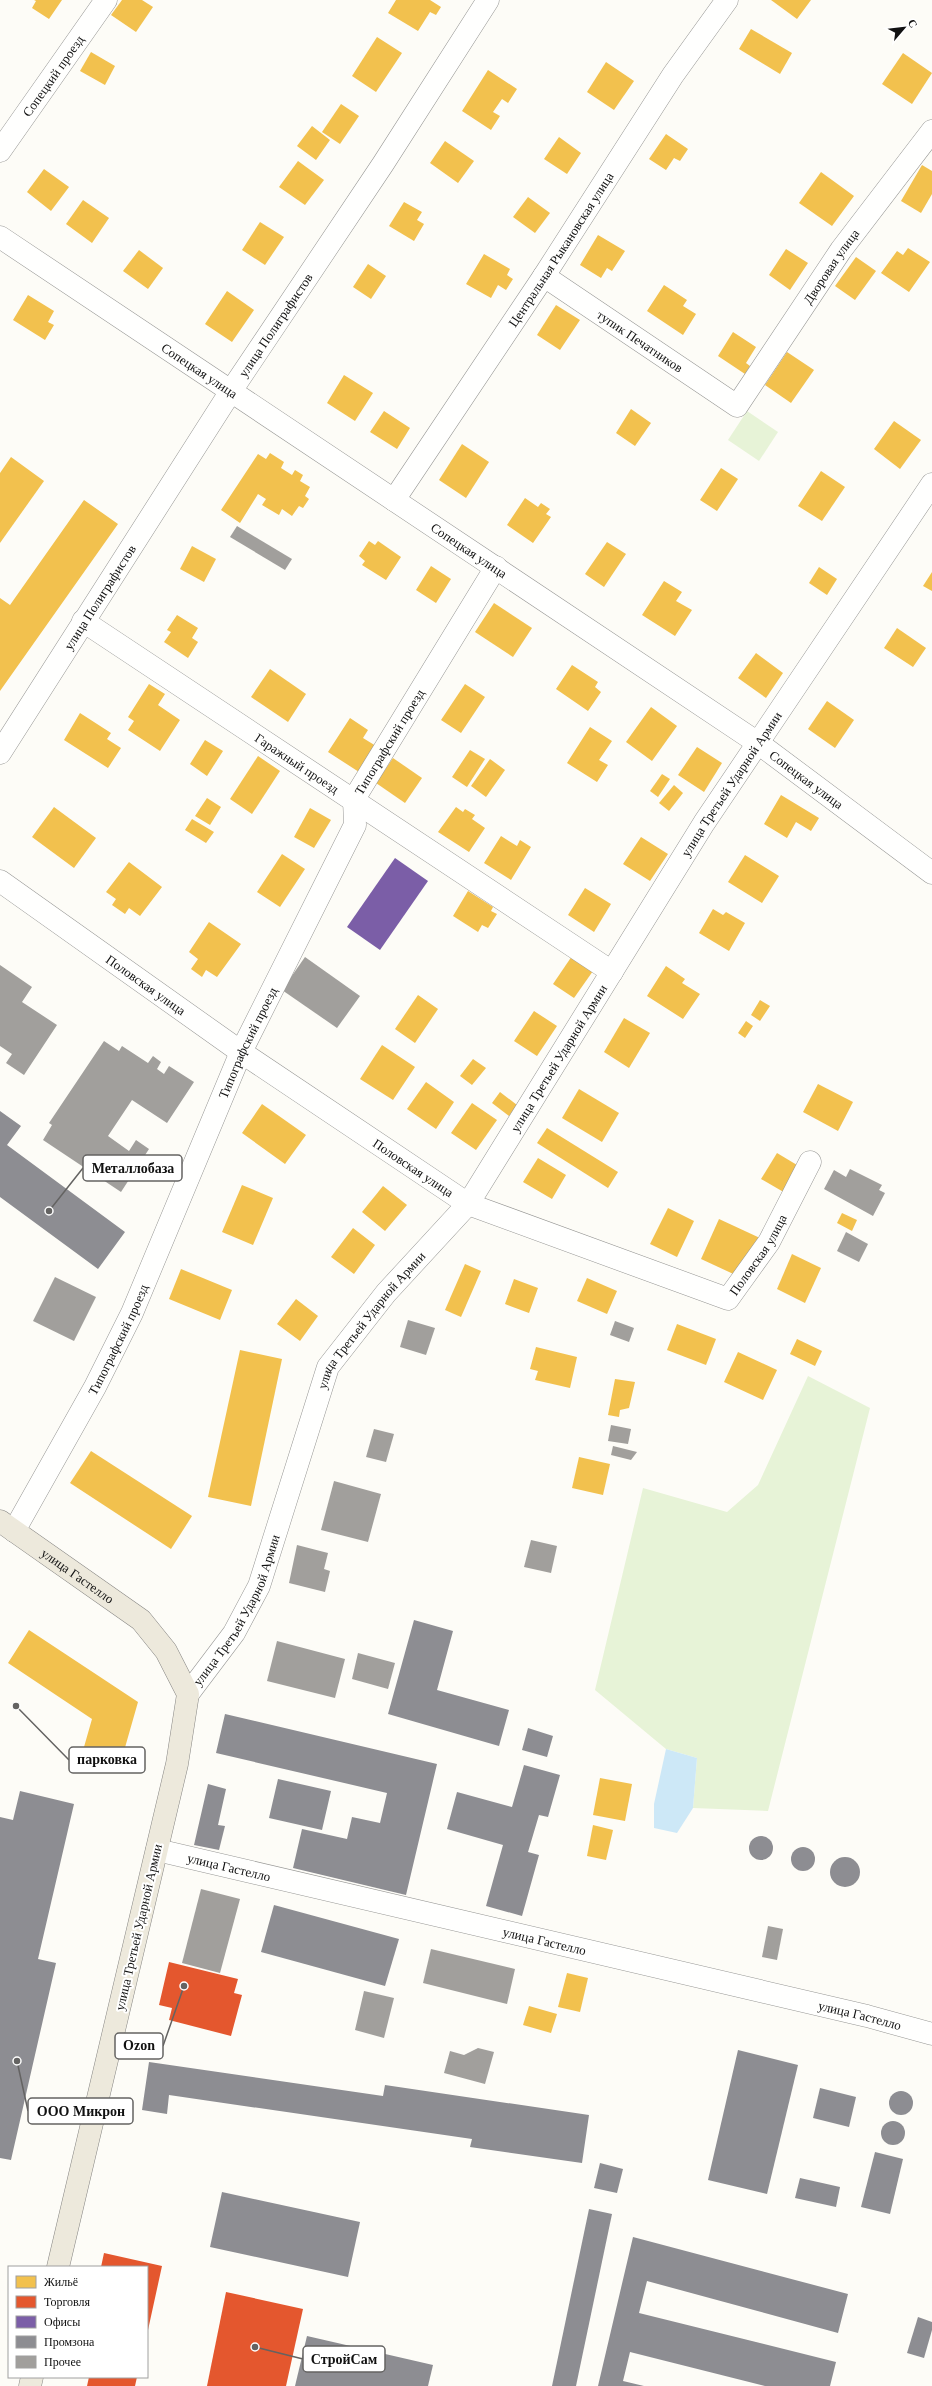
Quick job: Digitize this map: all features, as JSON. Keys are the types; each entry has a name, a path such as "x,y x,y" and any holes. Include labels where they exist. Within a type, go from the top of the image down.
{"main road":[{"name":"улица Гастелло","path":"7,1526 140,1620 166,1651 188,1694"},
{"name":"улица Третьей Ударной Армии","path":"58,2266 177,1764 188,1694"}],"street":[{"name":"Сопецкий проезд","path":"0,151 106,0"},
{"name":"улица Полиграфистов","path":"0,753 231,391 383,164 488,0"},
{"name":"Центральная Рыкановская улица","path":"394,500 544,276 673,75 727,0"},
{"name":"Дворовая улица","path":"737,406 841,250 932,131"},
{"name":"Сопецкая улица","path":"0,237 758,743 932,873"},
{"name":"тупик Печатников","path":"544,276 737,406"},
{"name":"улица Третьей Ударной Армии","path":"188,1694 234,1632 259,1586 328,1367 386,1293 468,1204 704,823 932,484"},
{"name":"Типографский проезд","path":"7,1526 95,1387 132,1313 241,1052 355,825 354,799 496,567"},
{"name":"Гаражный проезд","path":"83,621 354,799 612,972"},
{"name":"Половская улица","path":"0,881 241,1052 468,1204 728,1299 769,1242 810,1162"},
{"name":"улица Гастелло","path":"157,1850 867,2016 932,2034"}],"green space":[{"path":"747,411 778,432 759,461 728,440"},
{"path":"808,1376 870,1408 768,1811 693,1808 697,1758 666,1749 595,1690 643,1488 727,1512 758,1485"}],"water":[{"path":"666,1749 697,1758 693,1808 677,1833 654,1828 654,1804"}],"building: Жильё":[{"path":"34,0 62,0 49,19 32,8 36,1"},
{"path":"122,0 142,0 153,7 136,32 111,15"},
{"path":"396,0 430,0 441,7 436,15 430,12 418,31 388,13"},
{"path":"771,0 811,0 797,19"},
{"path":"751,29 792,53 780,74 739,49"},
{"path":"377,37 402,53 376,92 352,76"},
{"path":"91,52 115,66 105,85 80,71"},
{"path":"903,53 932,73 912,104 882,84"},
{"path":"606,62 634,81 614,110 587,92"},
{"path":"488,70 517,89 508,103 502,99 493,112 500,116 491,130 462,111"},
{"path":"341,104 359,116 340,144 322,132"},
{"path":"312,126 330,140 316,160 297,146"},
{"path":"666,134 688,149 680,161 674,158 666,170 649,159"},
{"path":"559,137 581,153 567,174 544,159"},
{"path":"445,141 474,161 458,183 430,163"},
{"path":"298,161 324,180 305,205 279,187"},
{"path":"922,165 932,171 932,194 921,213 901,201"},
{"path":"44,169 69,187 51,211 27,192"},
{"path":"821,172 854,196 832,226 799,203"},
{"path":"528,197 550,213 535,233 513,217"},
{"path":"83,200 109,218 92,243 66,224"},
{"path":"404,202 422,212 417,220 424,224 414,241 389,226"},
{"path":"260,222 284,237 265,265 242,250"},
{"path":"598,235 625,251 612,271 607,268 601,278 580,265"},
{"path":"908,248 930,262 909,292 881,273 897,251 903,255"},
{"path":"786,249 808,263 790,290 769,275"},
{"path":"139,250 163,268 148,289 123,271"},
{"path":"484,254 510,269 507,275 513,279 506,290 498,285 491,298 466,284"},
{"path":"856,257 876,271 855,300 835,286"},
{"path":"368,264 386,276 371,299 353,287"},
{"path":"664,285 687,300 683,306 696,314 683,335 647,311"},
{"path":"227,291 254,310 232,342 205,324"},
{"path":"28,295 54,311 48,322 54,325 45,340 13,320"},
{"path":"556,305 580,320 560,350 537,335"},
{"path":"733,332 756,347 746,363 750,366 745,374 718,356"},
{"path":"787,352 814,370 791,403 765,385"},
{"path":"344,375 373,393 355,421 327,403"},
{"path":"631,409 651,423 635,446 616,433"},
{"path":"384,411 410,428 397,449 370,432"},
{"path":"894,421 921,440 900,469 874,449"},
{"path":"462,444 489,462 466,498 439,480"},
{"path":"270,453 284,462 281,468 292,475 295,470 303,475 300,481 310,487 305,496 309,499 303,508 299,506 292,516 282,509 279,515 262,505 266,499 258,494 240,523 221,510 258,454 266,459"},
{"path":"11,457 44,481 0,543 0,473"},
{"path":"721,468 738,479 717,511 700,500"},
{"path":"821,471 845,487 822,521 798,506"},
{"path":"525,498 538,507 541,503 550,509 546,514 551,517 533,543 507,525"},
{"path":"84,500 118,524 0,691 0,598 10,605"},
{"path":"369,541 375,545 378,541 401,557 386,580 362,565 365,561 359,556"},
{"path":"607,542 626,554 604,587 585,574"},
{"path":"192,546 216,559 204,582 180,569"},
{"path":"431,566 451,579 436,603 416,590"},
{"path":"819,567 837,579 827,595 809,583"},
{"path":"932,572 932,591 923,586"},
{"path":"664,581 682,592 676,601 692,610 675,636 642,615"},
{"path":"494,603 532,628 513,657 475,632"},
{"path":"177,615 198,628 192,638 198,642 188,658 164,642 171,632 167,630"},
{"path":"897,628 926,648 913,667 884,648"},
{"path":"756,653 783,673 766,698 738,678"},
{"path":"572,665 598,682 595,687 601,692 588,711 556,689"},
{"path":"270,669 306,694 288,722 251,697"},
{"path":"149,684 165,694 158,705 180,720 160,751 128,730 134,721 128,717"},
{"path":"465,684 485,697 461,733 441,720"},
{"path":"827,701 854,720 835,748 808,729"},
{"path":"651,707 677,726 652,761 626,742"},
{"path":"80,713 111,733 107,739 121,748 108,768 64,740"},
{"path":"350,718 368,730 363,738 376,746 359,772 328,752"},
{"path":"590,727 612,741 599,760 608,765 597,782 567,763"},
{"path":"205,740 223,751 207,776 190,764"},
{"path":"697,747 722,763 704,792 678,775"},
{"path":"470,750 485,759 467,787 452,777"},
{"path":"258,756 280,771 252,814 230,799"},
{"path":"393,758 422,778 405,803 376,783"},
{"path":"490,759 505,770 486,797 471,786"},
{"path":"662,774 670,779 658,797 650,791"},
{"path":"674,785 683,793 669,811 659,803"},
{"path":"781,795 819,818 811,831 796,822 787,838 764,824"},
{"path":"207,798 221,807 210,825 195,816"},
{"path":"54,807 96,838 74,868 32,837"},
{"path":"456,807 463,812 465,809 475,815 472,819 485,828 469,852 438,832"},
{"path":"310,808 331,820 314,848 294,837"},
{"path":"192,819 214,832 206,843 185,830"},
{"path":"501,836 517,846 520,840 531,847 511,880 484,863"},
{"path":"641,837 668,854 650,881 623,864"},
{"path":"282,854 305,869 280,907 257,892"},
{"path":"745,855 779,876 762,903 728,882"},
{"path":"129,862 162,887 140,916 129,908 125,914 112,905 116,899 106,892"},
{"path":"585,888 611,904 594,932 568,915"},
{"path":"468,891 493,907 491,911 497,914 488,928 482,925 478,932 453,916"},
{"path":"713,909 723,915 726,912 745,923 729,951 699,933"},
{"path":"209,922 241,944 217,977 206,970 202,977 191,969 198,959 189,952"},
{"path":"572,956 593,971 574,998 553,984"},
{"path":"666,966 685,979 682,983 700,994 683,1019 647,996"},
{"path":"418,995 438,1009 415,1043 395,1029"},
{"path":"760,1000 770,1006 760,1021 751,1015"},
{"path":"534,1011 557,1026 537,1056 514,1041"},
{"path":"624,1018 650,1033 629,1068 604,1052"},
{"path":"746,1021 753,1026 745,1038 738,1033"},
{"path":"382,1045 415,1067 393,1100 360,1079"},
{"path":"473,1059 486,1068 472,1085 460,1076"},
{"path":"426,1082 454,1102 436,1129 407,1109"},
{"path":"818,1084 853,1102 838,1131 803,1112"},
{"path":"579,1089 619,1113 602,1142 562,1118"},
{"path":"500,1092 517,1105 509,1116 492,1103"},
{"path":"472,1103 497,1120 476,1150 451,1133"},
{"path":"262,1104 306,1135 285,1164 242,1133"},
{"path":"547,1128 618,1172 608,1188 537,1143"},
{"path":"777,1153 802,1168 787,1194 761,1179"},
{"path":"538,1158 566,1175 552,1199 523,1182"},
{"path":"242,1185 273,1198 253,1245 222,1232"},
{"path":"383,1186 407,1205 385,1231 362,1212"},
{"path":"668,1208 694,1221 677,1257 650,1244"},
{"path":"842,1213 857,1220 852,1231 837,1223"},
{"path":"719,1219 760,1238 742,1278 701,1259"},
{"path":"353,1228 375,1245 354,1274 331,1257"},
{"path":"792,1254 821,1268 805,1303 777,1289"},
{"path":"465,1264 481,1271 461,1317 445,1310"},
{"path":"181,1269 232,1290 220,1320 169,1299"},
{"path":"587,1278 617,1291 607,1314 577,1301"},
{"path":"514,1279 538,1288 529,1313 505,1304"},
{"path":"296,1299 318,1316 300,1341 277,1324"},
{"path":"677,1324 716,1339 706,1365 667,1350"},
{"path":"797,1339 822,1351 815,1366 790,1354"},
{"path":"536,1347 577,1357 570,1388 535,1380 538,1371 530,1369"},
{"path":"240,1350 282,1359 251,1506 208,1497"},
{"path":"738,1352 777,1370 763,1400 724,1382"},
{"path":"615,1379 635,1382 629,1408 620,1410 619,1417 608,1415"},
{"path":"91,1451 192,1516 171,1549 70,1483"},
{"path":"579,1457 610,1464 603,1495 572,1488"},
{"path":"29,1630 138,1702 118,1772 80,1761 92,1719 8,1663"},
{"path":"600,1778 632,1784 625,1821 593,1815"},
{"path":"593,1825 613,1830 606,1860 587,1856"},
{"path":"567,1973 588,1978 580,2012 558,2007"},
{"path":"529,2006 557,2014 551,2033 523,2025"}],"building: Торговля":[{"path":"169,1962 238,1979 234,1993 242,1995 231,2036 169,2020 172,2008 159,2005"},
{"path":"104,2253 162,2266 148,2330 148,2266 101,2266"},
{"path":"226,2292 303,2309 286,2386 207,2386"},
{"path":"89,2378 137,2378 135,2386 87,2386"}],"building: Офисы":[{"path":"395,858 428,881 380,950 347,927"}],"building: Промзона":[{"path":"0,1111 21,1126 7,1145 125,1232 98,1269 0,1197"},
{"path":"414,1620 453,1631 437,1690 509,1710 499,1746 388,1714"},
{"path":"225,1714 437,1764 406,1895 293,1868 302,1829 347,1839 352,1817 380,1823 387,1793 216,1753"},
{"path":"528,1728 553,1736 547,1757 522,1750"},
{"path":"524,1765 560,1775 548,1817 539,1815 528,1852 539,1855 522,1916 486,1906 503,1845 447,1829 457,1792 512,1807"},
{"path":"278,1779 331,1791 322,1830 269,1818"},
{"path":"208,1784 226,1789 218,1825 225,1826 219,1850 194,1845"},
{"path":"20,1791 74,1804 38,1959 56,1963 11,2160 0,2158 0,1817 13,1820"},
{"path":"761,1836 769,1840 773,1848 769,1856 761,1860 753,1856 749,1848 753,1840"},
{"path":"803,1847 811,1851 815,1859 811,1867 803,1871 795,1867 791,1859 795,1851"},
{"path":"845,1857 856,1861 860,1872 856,1883 845,1887 834,1883 830,1872 834,1861"},
{"path":"274,1905 399,1939 385,1986 261,1952"},
{"path":"738,2050 798,2065 767,2194 708,2180"},
{"path":"149,2062 383,2096 385,2085 589,2115 582,2163 470,2147 472,2139 169,2095 167,2114 142,2110"},
{"path":"820,2088 856,2097 849,2127 813,2118"},
{"path":"901,2091 909,2095 913,2103 909,2111 901,2115 893,2111 889,2103 893,2095"},
{"path":"893,2121 901,2125 905,2133 901,2141 893,2145 885,2141 881,2133 885,2125"},
{"path":"875,2152 903,2159 890,2214 861,2207"},
{"path":"600,2163 623,2169 617,2193 594,2188"},
{"path":"800,2178 840,2187 836,2207 795,2198"},
{"path":"222,2192 360,2222 348,2277 210,2247"},
{"path":"589,2209 612,2214 576,2386 552,2386"},
{"path":"633,2237 848,2294 838,2333 647,2281 639,2313 836,2362 830,2386 765,2386 630,2352 623,2381 644,2386 598,2386"},
{"path":"918,2317 932,2322 932,2330 924,2358 907,2353"},
{"path":"307,2336 433,2365 428,2386 295,2386"}],"building: Прочее":[{"path":"237,526 292,559 285,570 230,537"},
{"path":"305,957 360,996 337,1028 282,990"},
{"path":"0,965 32,987 22,1002 57,1025 24,1075 6,1063 12,1054 0,1046"},
{"path":"104,1041 119,1051 122,1046 148,1063 153,1056 161,1062 157,1069 164,1074 169,1066 194,1082 167,1123 132,1100 108,1136 129,1151 136,1140 149,1149 121,1192 43,1140 52,1125 49,1123"},
{"path":"850,1169 882,1185 879,1190 885,1193 873,1216 824,1189 834,1170 846,1177"},
{"path":"846,1232 868,1244 859,1262 837,1251"},
{"path":"55,1277 96,1297 74,1341 33,1321"},
{"path":"408,1320 435,1328 426,1355 400,1347"},
{"path":"615,1321 634,1328 629,1342 610,1335"},
{"path":"611,1425 631,1429 628,1444 608,1441"},
{"path":"374,1429 394,1434 386,1462 366,1457"},
{"path":"613,1446 637,1452 631,1460 611,1455"},
{"path":"334,1481 381,1494 368,1542 321,1530"},
{"path":"531,1540 557,1546 551,1573 524,1567"},
{"path":"297,1545 328,1553 324,1569 330,1571 325,1592 289,1583"},
{"path":"277,1641 345,1659 335,1698 267,1681"},
{"path":"358,1653 395,1663 388,1689 352,1679"},
{"path":"201,1889 240,1899 220,1973 182,1963"},
{"path":"768,1926 783,1929 777,1960 762,1957"},
{"path":"431,1949 515,1969 507,2004 423,1983"},
{"path":"364,1991 394,1998 384,2038 355,2030"},
{"path":"478,2048 494,2052 485,2084 444,2073 450,2051 464,2055"}],"place":[{"name":"Металлобаза","path":"49,1211"},
{"name":"парковка","path":"16,1706"},
{"name":"Ozon","path":"184,1986"},
{"name":"ООО Микрон","path":"17,2061"},
{"name":"СтройСам","path":"255,2347"}]}
